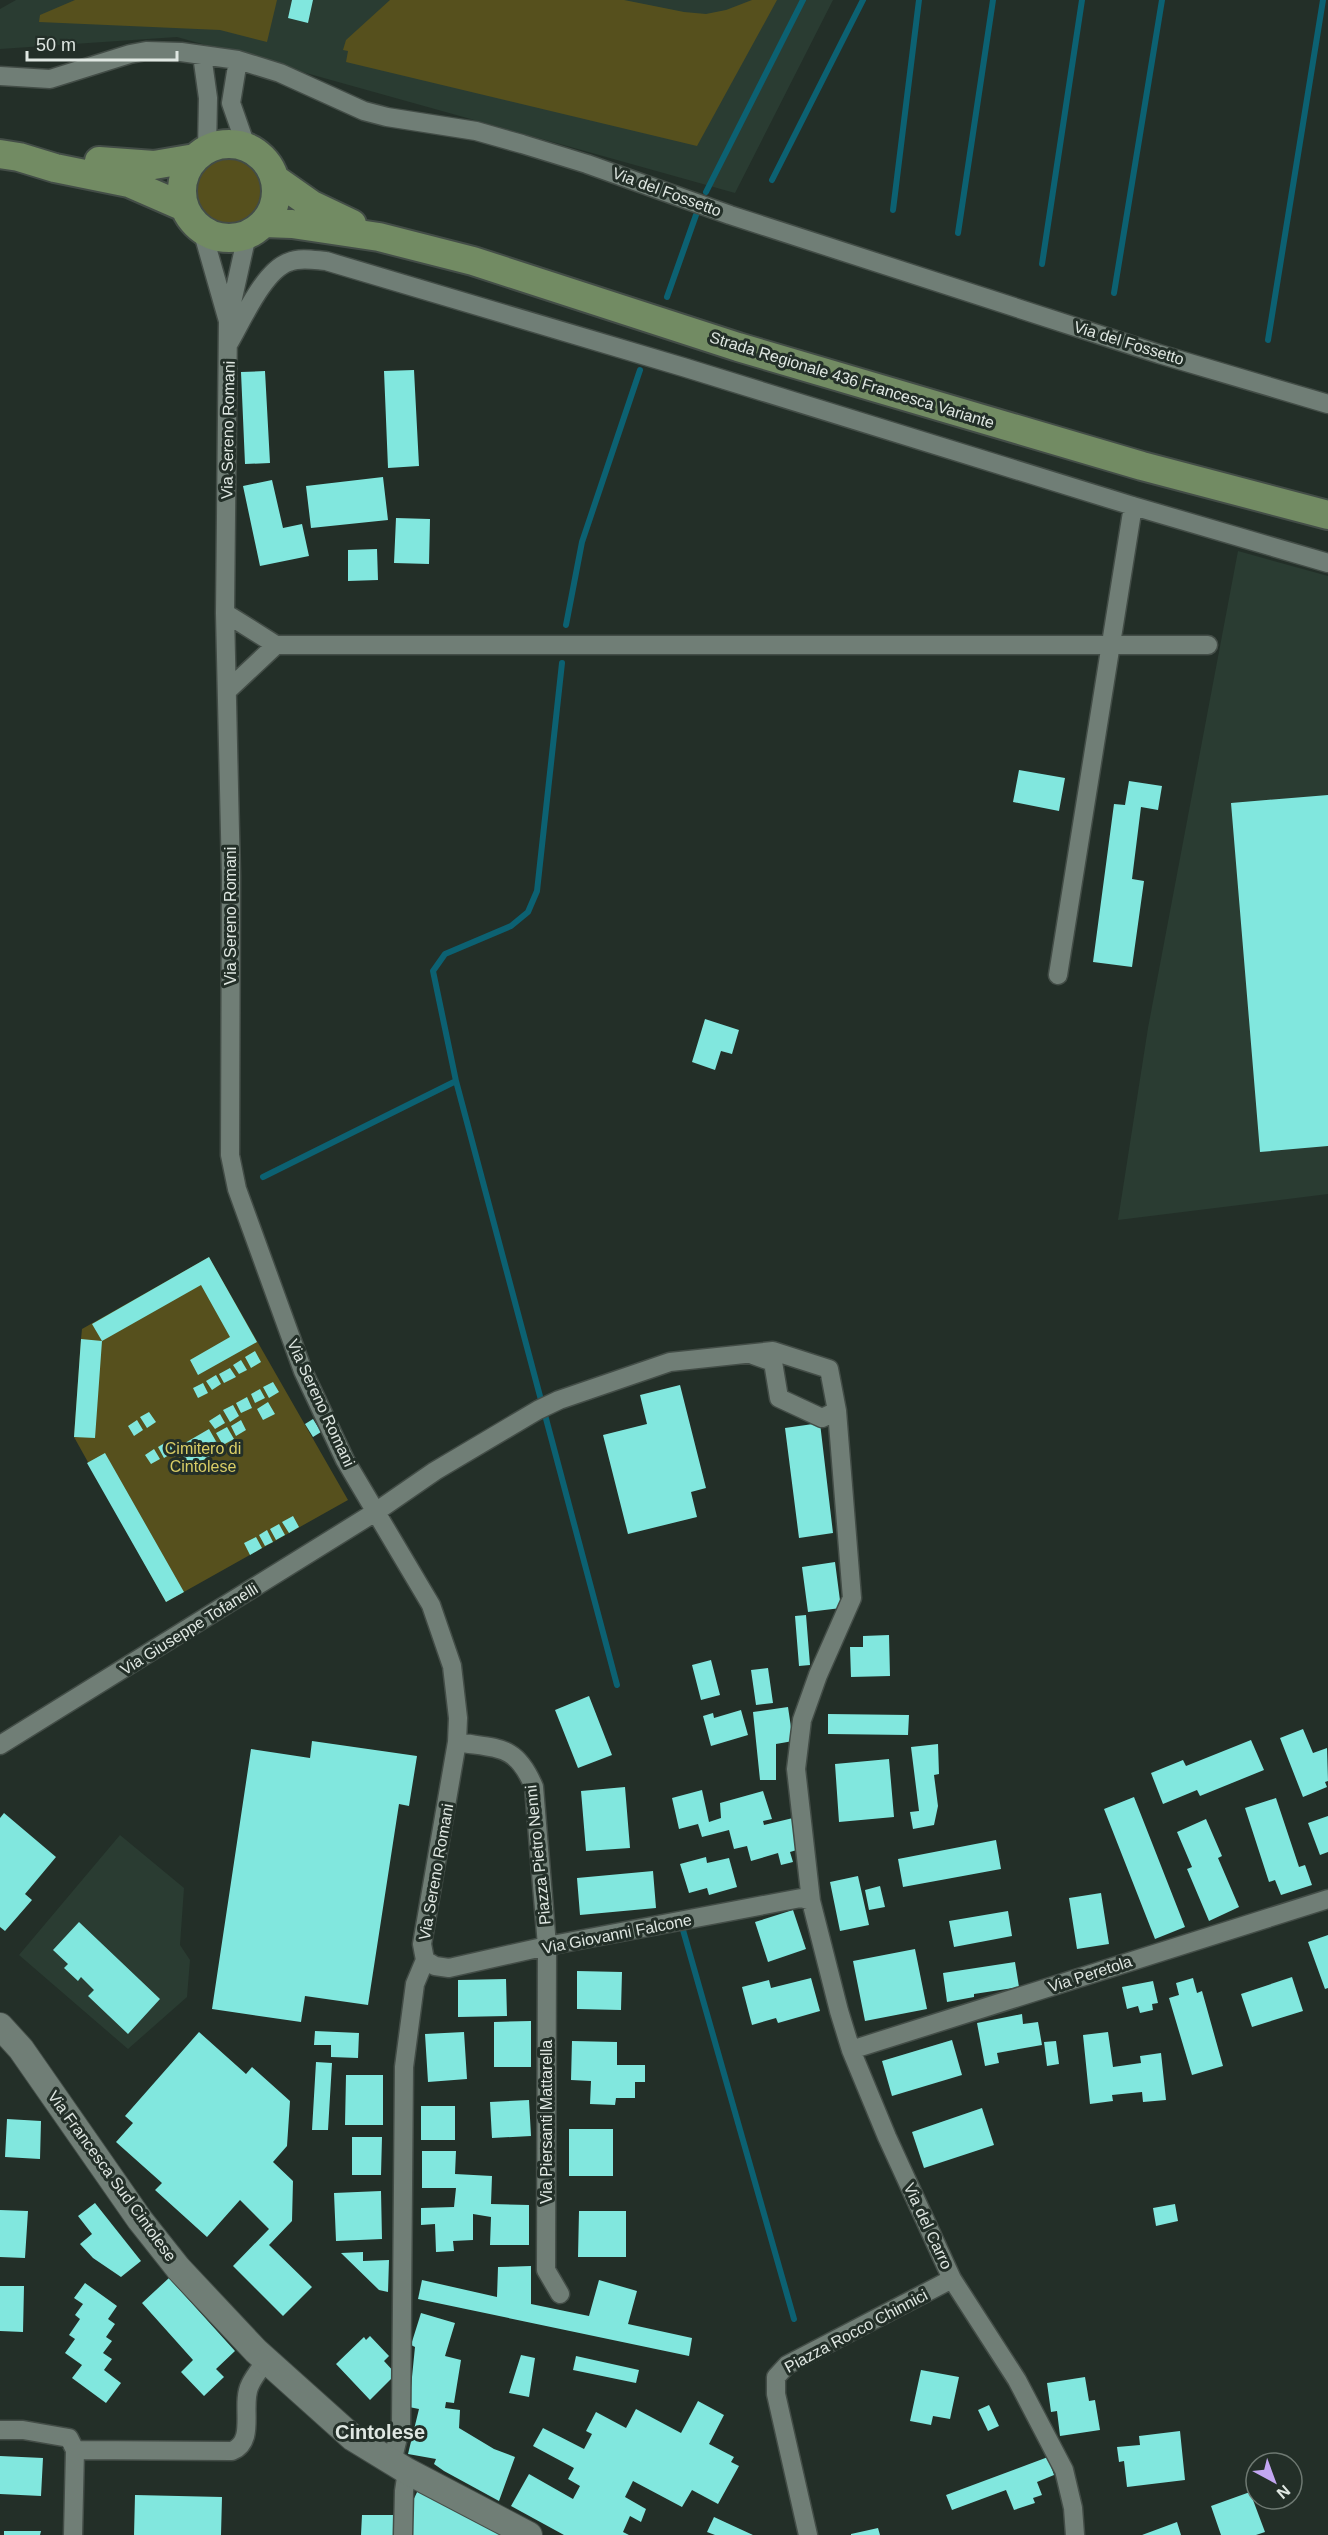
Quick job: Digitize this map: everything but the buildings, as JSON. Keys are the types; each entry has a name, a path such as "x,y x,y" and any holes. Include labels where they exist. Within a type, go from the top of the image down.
{"main road":[{"path":"10,155 154,165 201,154 227,144 246,146 263,158 275,179 312,205 379,237"},
{"path":"201,154 183,179 184,207 202,230 216,237 232,238 255,229 292,224 379,237"},
{"path":"10,155 55,168 129,183 184,207"},
{"path":"255,229 273,210 276,195 275,179"},
{"name":"Strada Regionale 436 Francesca Variante","path":"379,237 473,261 738,347 1142,466 1328,515"}],"street":[{"name":"Via del Fossetto","path":"0,76 50,79 146,51 238,60 280,73 364,111 395,119 476,131 554,154 730,215 1159,354 1328,404"},
{"path":"201,154 208,98 202,55"},
{"path":"238,60 231,103 246,146"},
{"path":"228,321 255,229"},
{"path":"202,230 213,260 228,321"},
{"path":"229,343 262,287 279,266 290,261 326,261 1328,563"},
{"name":"Via Sereno Romani","path":"228,321 225,613 231,876 230,1155 241,1198 303,1371 345,1460 431,1605 447,1649 457,1696 457,1742 422,1944 425,1960 415,1984 404,2067 400,2466 404,2491 404,2535"},
{"path":"1058,975 1133,506"},
{"path":"225,613 276,645 1208,645"},
{"path":"227,691 276,645"},
{"name":"Via Giuseppe Tofanelli","path":"0,1745 377,1511 435,1471 537,1410 559,1400 670,1362 773,1351 829,1369 837,1411"},
{"path":"749,1354 773,1362 779,1398 822,1418 837,1411"},
{"name":"Via del Carro","path":"837,1411 852,1598 818,1675 802,1720 798,1749 796,1769 811,1901 851,2050 887,2137 952,2279 1017,2380 1064,2470 1073,2508 1075,2535"},
{"name":"Piazza Pietro Nenni","path":"457,1742 512,1753 526,1769 534,1786 547,1946"},
{"name":"Via Giovanni Falcone","path":"425,1960 435,1966 449,1968 547,1946 801,1898 811,1901"},
{"name":"Via Peretola","path":"851,2050 1328,1899"},
{"name":"Via Piersanti Mattarella","path":"547,1946 546,2270 560,2294"},
{"name":"Via Francesca Sud Cintolese","path":"0,2026 21,2049 140,2220 178,2268 266,2361 353,2438 400,2466 529,2535"},
{"name":"Piazza Rocco Chinnici","path":"808,2535 776,2394 776,2377 787,2365 952,2279"},
{"path":"75,2450 232,2451 238,2448 246,2438 246,2399 249,2385 266,2361"},
{"path":"0,2430 23,2430 69,2438 75,2450 73,2535"}],"shaded area":[{"path":"16,0 833,0 735,193 177,37 0,49 0,9"},
{"path":"1238,551 1328,576 1328,1194 1118,1220 1148,1028"},
{"path":"120,1835 184,1888 180,1945 190,1960 187,1997 128,2049 19,1955"}],"green space":[{"path":"75,0 277,0 267,42 220,30 39,22 40,15"},
{"path":"390,0 624,0 706,14 726,10 752,0 777,0 697,146 346,62 348,51 343,50 346,40"},
{"path":"221,158 235,158 247,163 256,172 261,191 259,204 252,215 235,224 221,224 209,219 200,210 195,198 195,184 200,172 209,163"},
{"name":"Cimitero di Cintolese","path":"209,1257 348,1500 166,1602 74,1437 82,1329"}],"waterway":[{"path":"706,192 803,0"},
{"path":"772,180 863,0"},
{"path":"893,210 919,0"},
{"path":"958,233 993,0"},
{"path":"1042,264 1082,0"},
{"path":"1114,293 1162,0"},
{"path":"1268,340 1323,0"},
{"path":"667,297 696,215"},
{"path":"566,625 582,542 640,370"},
{"path":"263,1177 456,1081 433,971 445,954 511,926 528,912 537,891 562,663"},
{"path":"456,1081 617,1685"},
{"path":"683,1930 794,2319"}],"district":[{"name":"Cintolese","path":"380,2432"}]}
